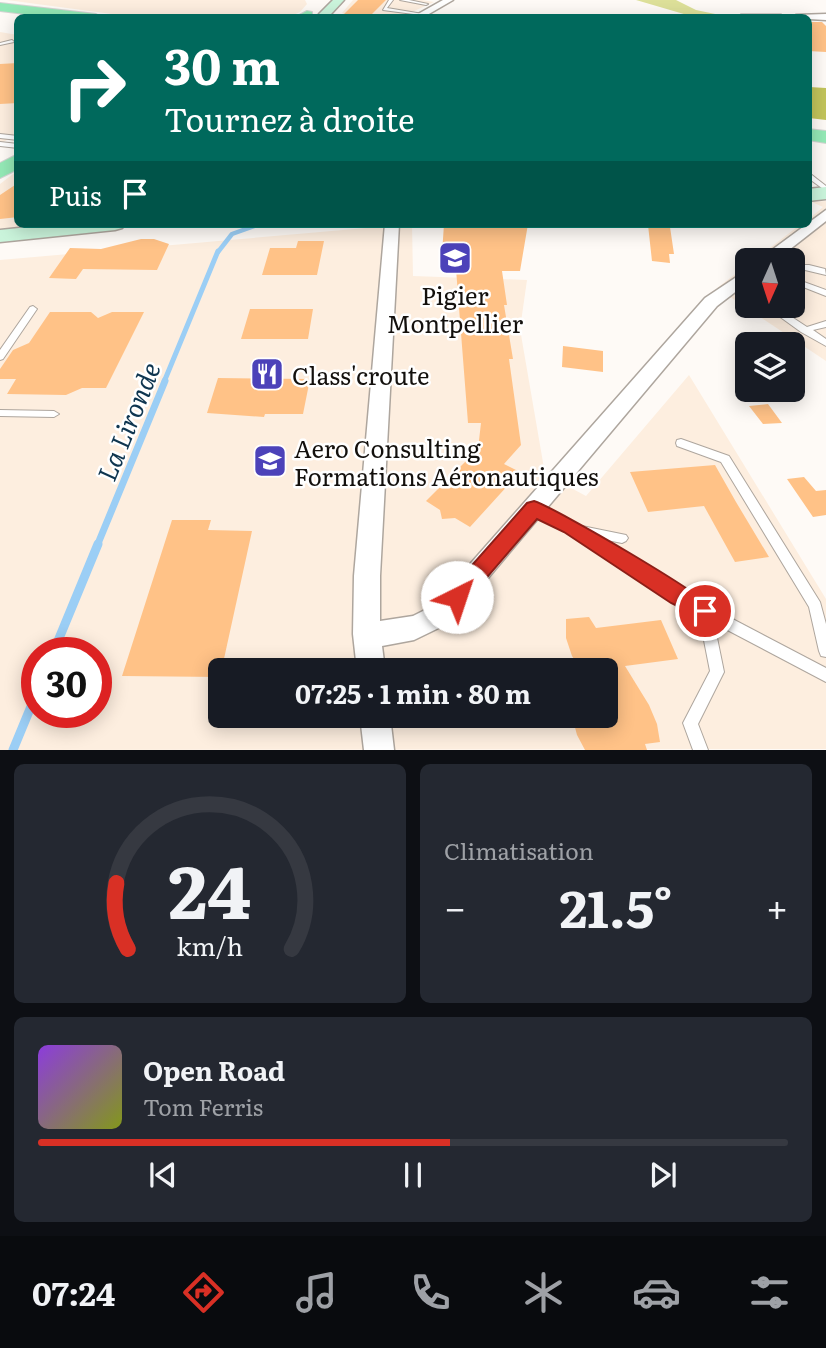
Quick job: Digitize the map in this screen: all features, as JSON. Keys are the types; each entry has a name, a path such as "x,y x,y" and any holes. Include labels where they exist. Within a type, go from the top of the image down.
{"main road":[{"path":"325,14 339,0"},
{"path":"0,8 37,14"},
{"path":"0,8 58,14"},
{"path":"0,236 77,228"}],"street":[{"path":"417,13 449,0"},
{"path":"812,225 826,214"},
{"path":"370,658 367,634 370,519 392,228"},
{"path":"782,248 808,228"},
{"path":"367,634 400,633 421,628 442,614 710,302 735,288"},
{"path":"376,728 379,750"}],"lane":[{"path":"402,0 426,4"},
{"path":"390,2 384,9 417,13"},
{"path":"0,44 12,41 9,27"},
{"path":"805,267 826,272"},
{"path":"805,285 826,293"},
{"path":"0,357 33,309"},
{"path":"786,318 826,343"},
{"path":"804,330 826,324"},
{"path":"0,414 54,414"},
{"path":"681,443 725,459 815,606 826,651"},
{"path":"534,509 571,527 678,597 826,675"},
{"path":"571,527 622,538"},
{"path":"701,750 690,723 717,671 705,611"}],"shaded area":[{"path":"7,0 305,0 307,4 296,14 112,14"},
{"path":"353,0 434,2 408,14 342,13"},
{"path":"0,32 14,34 14,136 0,144"},
{"path":"812,87 826,88 826,120 812,118"},
{"path":"14,173 14,228 28,228 0,231 0,184"},
{"path":"826,201 826,361 805,347 805,332 783,332 762,318 805,318 805,248 770,248 796,228 812,228 812,216 823,207 812,202"},
{"path":"366,228 412,228 413,276 527,280 520,329 545,474 586,496 689,375 826,599 826,749 0,750 0,260"},
{"path":"735,274 735,300 717,288"}],"green space":[{"path":"636,0 676,0 696,10 715,14 684,14"}],"building":[{"path":"358,0 386,0 372,14 344,14"},
{"path":"812,22 822,22 826,26 826,52 812,51"},
{"path":"14,63 14,103 0,104 0,64"},
{"path":"14,186 14,217 0,219 0,195"},
{"path":"444,228 527,228 520,271 502,271 507,305 504,305 513,359 509,359 521,445 504,464 520,472 470,527 455,518 442,519 440,510 426,501 478,449 481,423 468,423 456,269 441,269"},
{"path":"648,228 670,228 674,254 669,254 670,263 652,261"},
{"path":"141,239 154,239 169,244 157,270 83,269 76,279 49,278 70,248 101,249"},
{"path":"298,241 324,241 317,275 262,275 270,248 296,248"},
{"path":"250,309 313,309 308,339 241,339"},
{"path":"50,312 91,312 98,318 112,312 144,312 106,388 82,388 66,395 7,394 16,379 0,379 0,369 13,350 29,343"},
{"path":"563,346 603,351 603,372 562,367"},
{"path":"218,378 310,379 303,414 265,414 264,417 207,413"},
{"path":"768,404 782,423 763,424 749,406"},
{"path":"715,465 769,557 735,562 704,506 648,512 630,472"},
{"path":"804,477 816,491 826,490 826,515 813,517 787,479"},
{"path":"172,520 211,520 208,530 252,531 224,658 208,658 208,677 122,676"},
{"path":"589,617 596,628 661,620 678,659 625,666 649,705 657,724 660,742 645,744 647,750 585,750 575,728 618,728 618,658 573,658 566,638 566,619"}],"waterway":[{"name":"La Lironde","path":"218,252 232,234 249,228"},
{"name":"La Lironde","path":"164,382 218,251"},
{"name":"La Lironde","path":"97,546 165,381"},
{"name":"La Lironde","path":"60,637 98,544"},
{"name":"La Lironde","path":"13,750 22,728"}],"place":[{"name":"Pigier Montpellier","path":"455,258"},
{"name":"Class'croute","path":"267,374"},
{"name":"Aero Consulting Formations Aéronautiques","path":"270,461"}],"route":[{"path":"457,597 534,509 571,527 678,597 705,611"}]}
